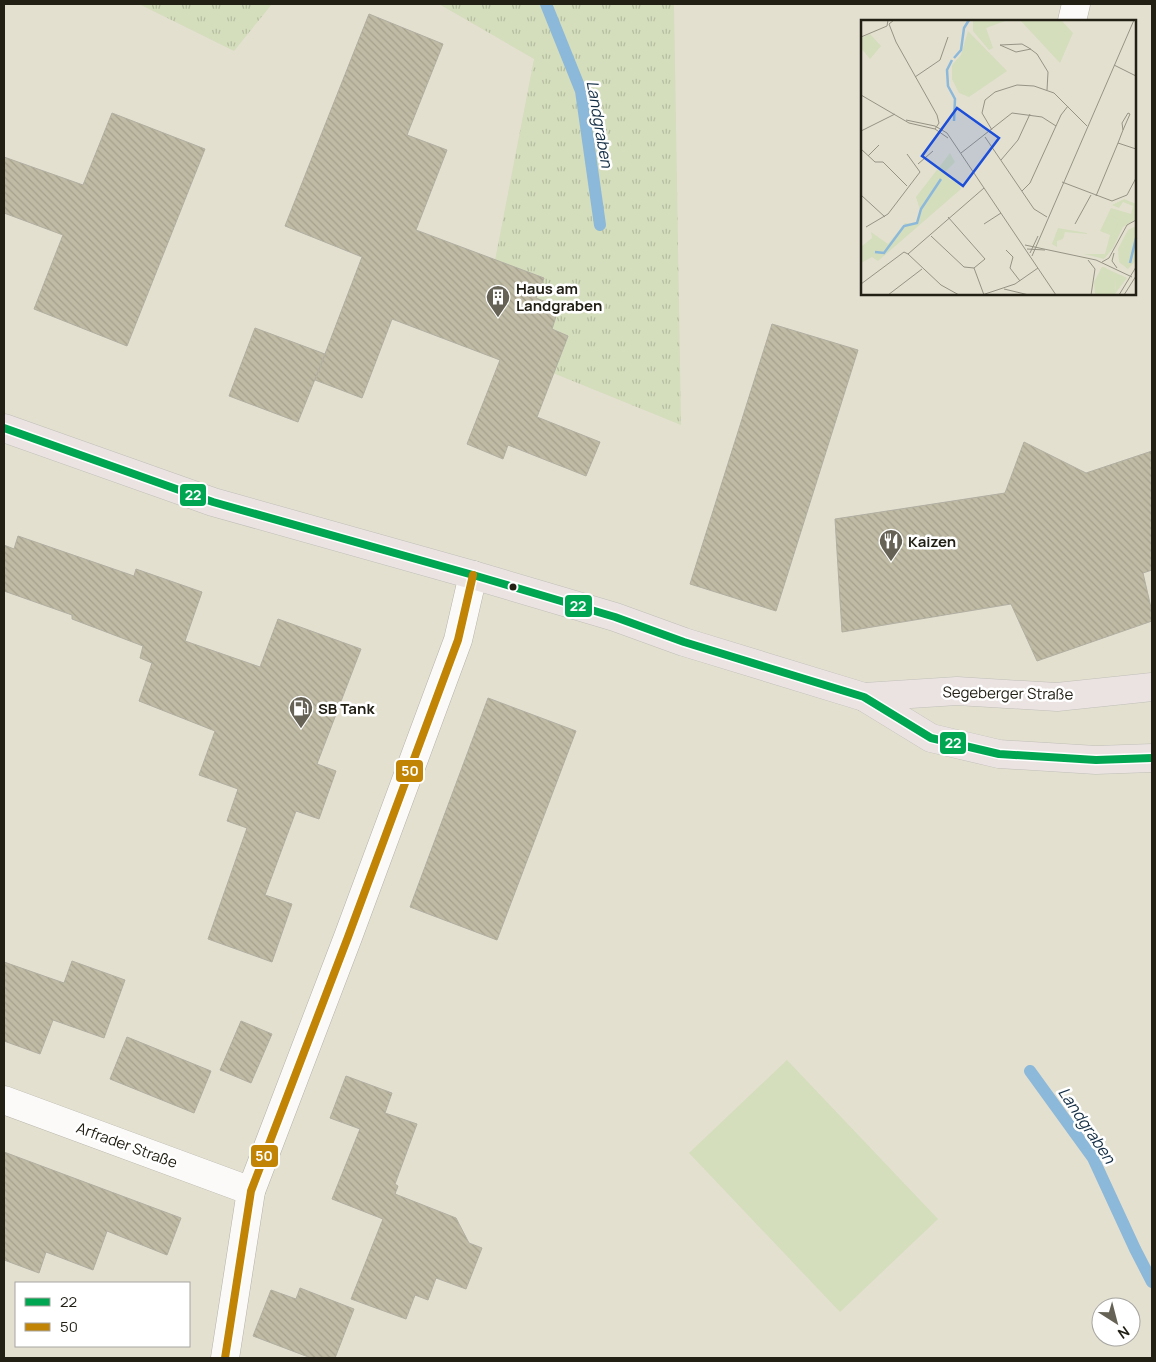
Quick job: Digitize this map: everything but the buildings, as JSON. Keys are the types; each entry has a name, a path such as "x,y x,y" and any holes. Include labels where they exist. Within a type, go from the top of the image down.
{"main road":[{"name":"Segeberger Straße","path":"4,428 213,502 473,575 615,618 684,642 864,696 931,738 999,754 1096,760 1152,758"},
{"name":"Segeberger Straße","path":"864,696 957,691 1057,696 1152,687"}],"street":[{"path":"1072,20 1076,4"},
{"path":"225,1358 251,1190 352,928 458,640 473,575"},
{"name":"Arfrader Straße","path":"4,1100 251,1190"}],"green space":[{"path":"139,4 272,4 234,51"},
{"path":"439,4 674,4 681,425 479,343 534,59"},
{"path":"787,1060 938,1219 840,1312 689,1153"}],"waterway":[{"name":"Landgraben","path":"546,4 581,91 600,225"},
{"name":"Landgraben","path":"1030,1071 1093,1158 1152,1282"}],"transit line":[{"name":"22","path":"4,428 213,502 615,617 684,642 864,697 931,738 999,754 1096,760 1152,758"},
{"name":"50","path":"225,1358 251,1191 458,640 473,575"}],"place":[{"name":"Haus am Landgraben","path":"498,318"},
{"name":"Kaizen","path":"891,562"},
{"name":"SB Tank","path":"301,729"}]}
